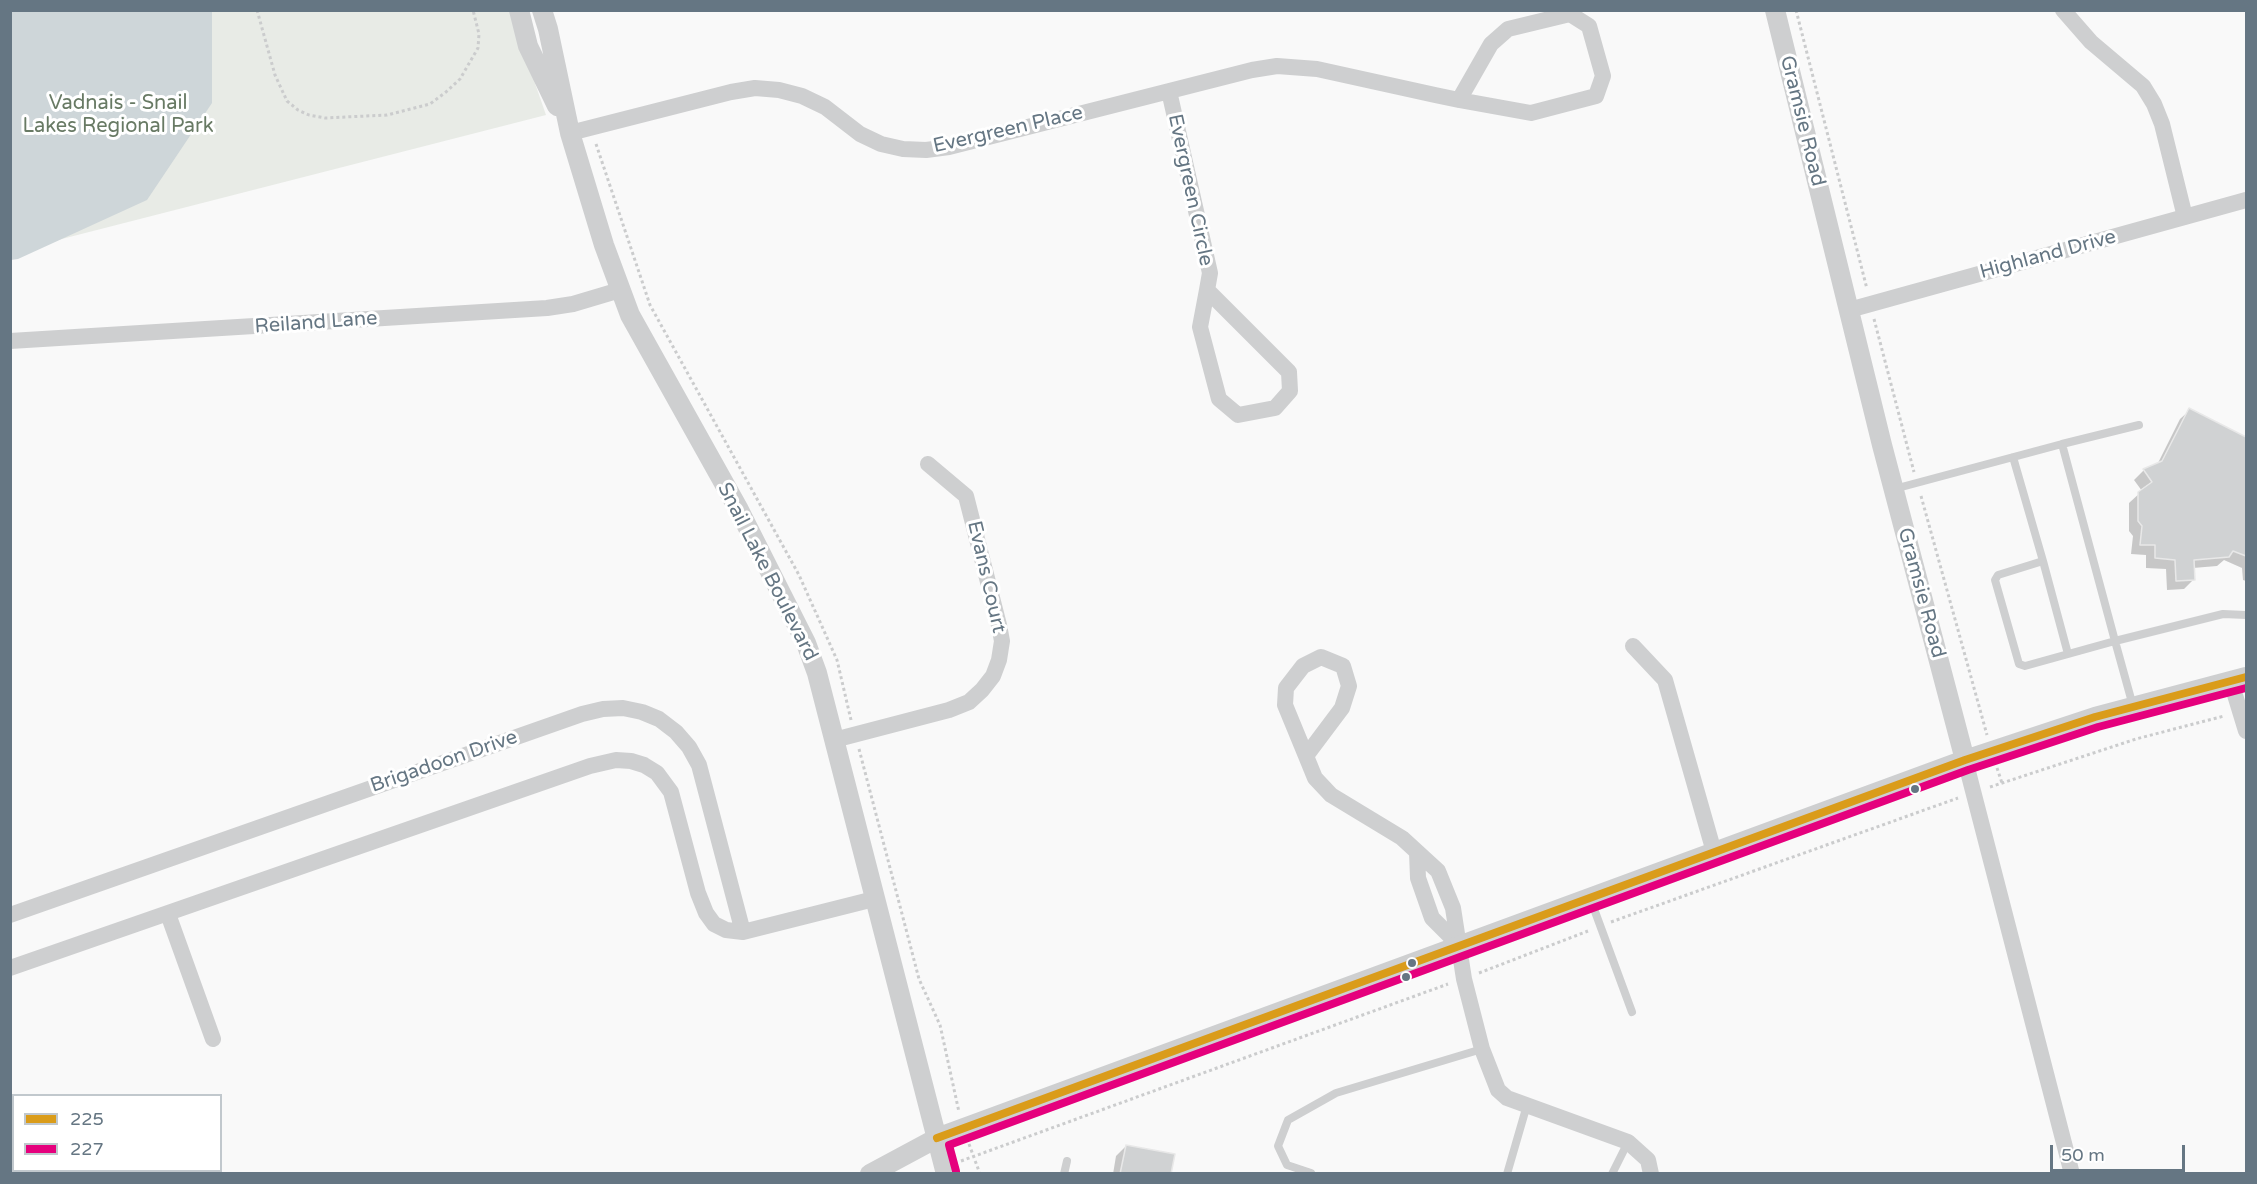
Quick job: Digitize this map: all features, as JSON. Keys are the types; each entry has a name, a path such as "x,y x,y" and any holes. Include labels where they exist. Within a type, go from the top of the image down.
{"street":[{"name":"Snail Lake Boulevard","path":"519,10 528,46 570,133"},
{"name":"Snail Lake Boulevard","path":"542,10 570,133 620,290 640,337 739,510 806,643 817,673 945,1170"},
{"name":"Gramsie Road","path":"1775,10 1894,489 2072,1173"},
{"path":"2063,10 2091,42 2143,86 2154,104 2162,124 2185,217"},
{"name":"Evergreen Place","path":"570,133 755,88 779,90 802,96 825,107 860,134 880,144 903,149 926,150 949,147 1252,70 1277,66 1302,66 1459,100 1531,113 1596,96 1604,76 1589,26 1570,14 1508,29 1491,44 1459,100"},
{"name":"Evergreen Circle","path":"1168,91 1210,273 1200,327 1219,399 1238,415 1275,408 1290,391 1289,372 1207,290"},
{"name":"Highland Drive","path":"1849,310 2247,200"},
{"name":"Reiland Lane","path":"10,342 547,308 573,304 620,290"},
{"name":"Evans Court","path":"834,740 949,710 969,702 993,676 999,660 1002,641 999,625 966,495 928,464"},
{"path":"1633,646 1665,680 1714,852"},
{"path":"1306,756 1342,708 1349,686 1343,666 1322,657 1304,666 1286,688 1285,705 1315,778 1331,795 1402,837 1438,871 1453,908 1464,979 1482,1049 1502,1095 1628,1142 1648,1160 1651,1173"},
{"path":"870,1173 937,1138 1965,760 2095,717 2239,680 2241,712 2247,731"},
{"name":"Brigadoon Drive","path":"10,915 582,714 603,709 623,708 659,719 676,732 694,756 704,781 742,932"},
{"path":"10,968 590,766 616,760 644,765 657,773 665,782 676,803 699,893 706,913 714,924 726,930 742,932 874,899"},
{"path":"168,914 213,1039"}],"lane":[{"path":"1894,489 2139,424"},
{"path":"2062,444 2133,707"},
{"path":"2013,457 2068,654"},
{"path":"2043,561 1998,575 1995,580 2019,664 2025,666 2223,614 2247,615"},
{"path":"1590,897 1632,1012"},
{"path":"1311,1173 1287,1164 1278,1146 1288,1120 1336,1093 1482,1049"},
{"path":"1507,1173 1527,1106"},
{"path":"1612,1173 1628,1142"},
{"path":"1064,1173 1067,1161"}],"path":[{"path":"257,10 275,75 287,102 304,113 325,118 387,115 430,104 460,79 478,48 479,34 473,10"},
{"path":"1796,10 1946,595 2002,783"},
{"path":"945,1170 1464,979 1601,926 1973,792 2136,739 2241,712"}],"green space":[{"name":"Vadnais - Snail Lakes Regional Park","path":"11,11 510,11 546,115 11,252"}],"shaded area":[{"path":"11,10 212,11 212,103 147,200 18,259 11,260"}],"building":[{"path":"2189,408 2246,437 2246,556 2233,551 2229,557 2194,560 2195,580 2176,581 2175,560 2155,558 2155,545 2140,545 2142,526 2138,521 2138,492 2152,482 2143,469 2162,461"},
{"path":"1126,1145 1175,1154 1171,1174 1120,1174"}],"transit line":[{"name":"225","path":"937,1138 1965,760 2095,717 2246,677"},
{"name":"227","path":"956,1171 949,1145 1968,770 2098,727 2246,688"}]}
